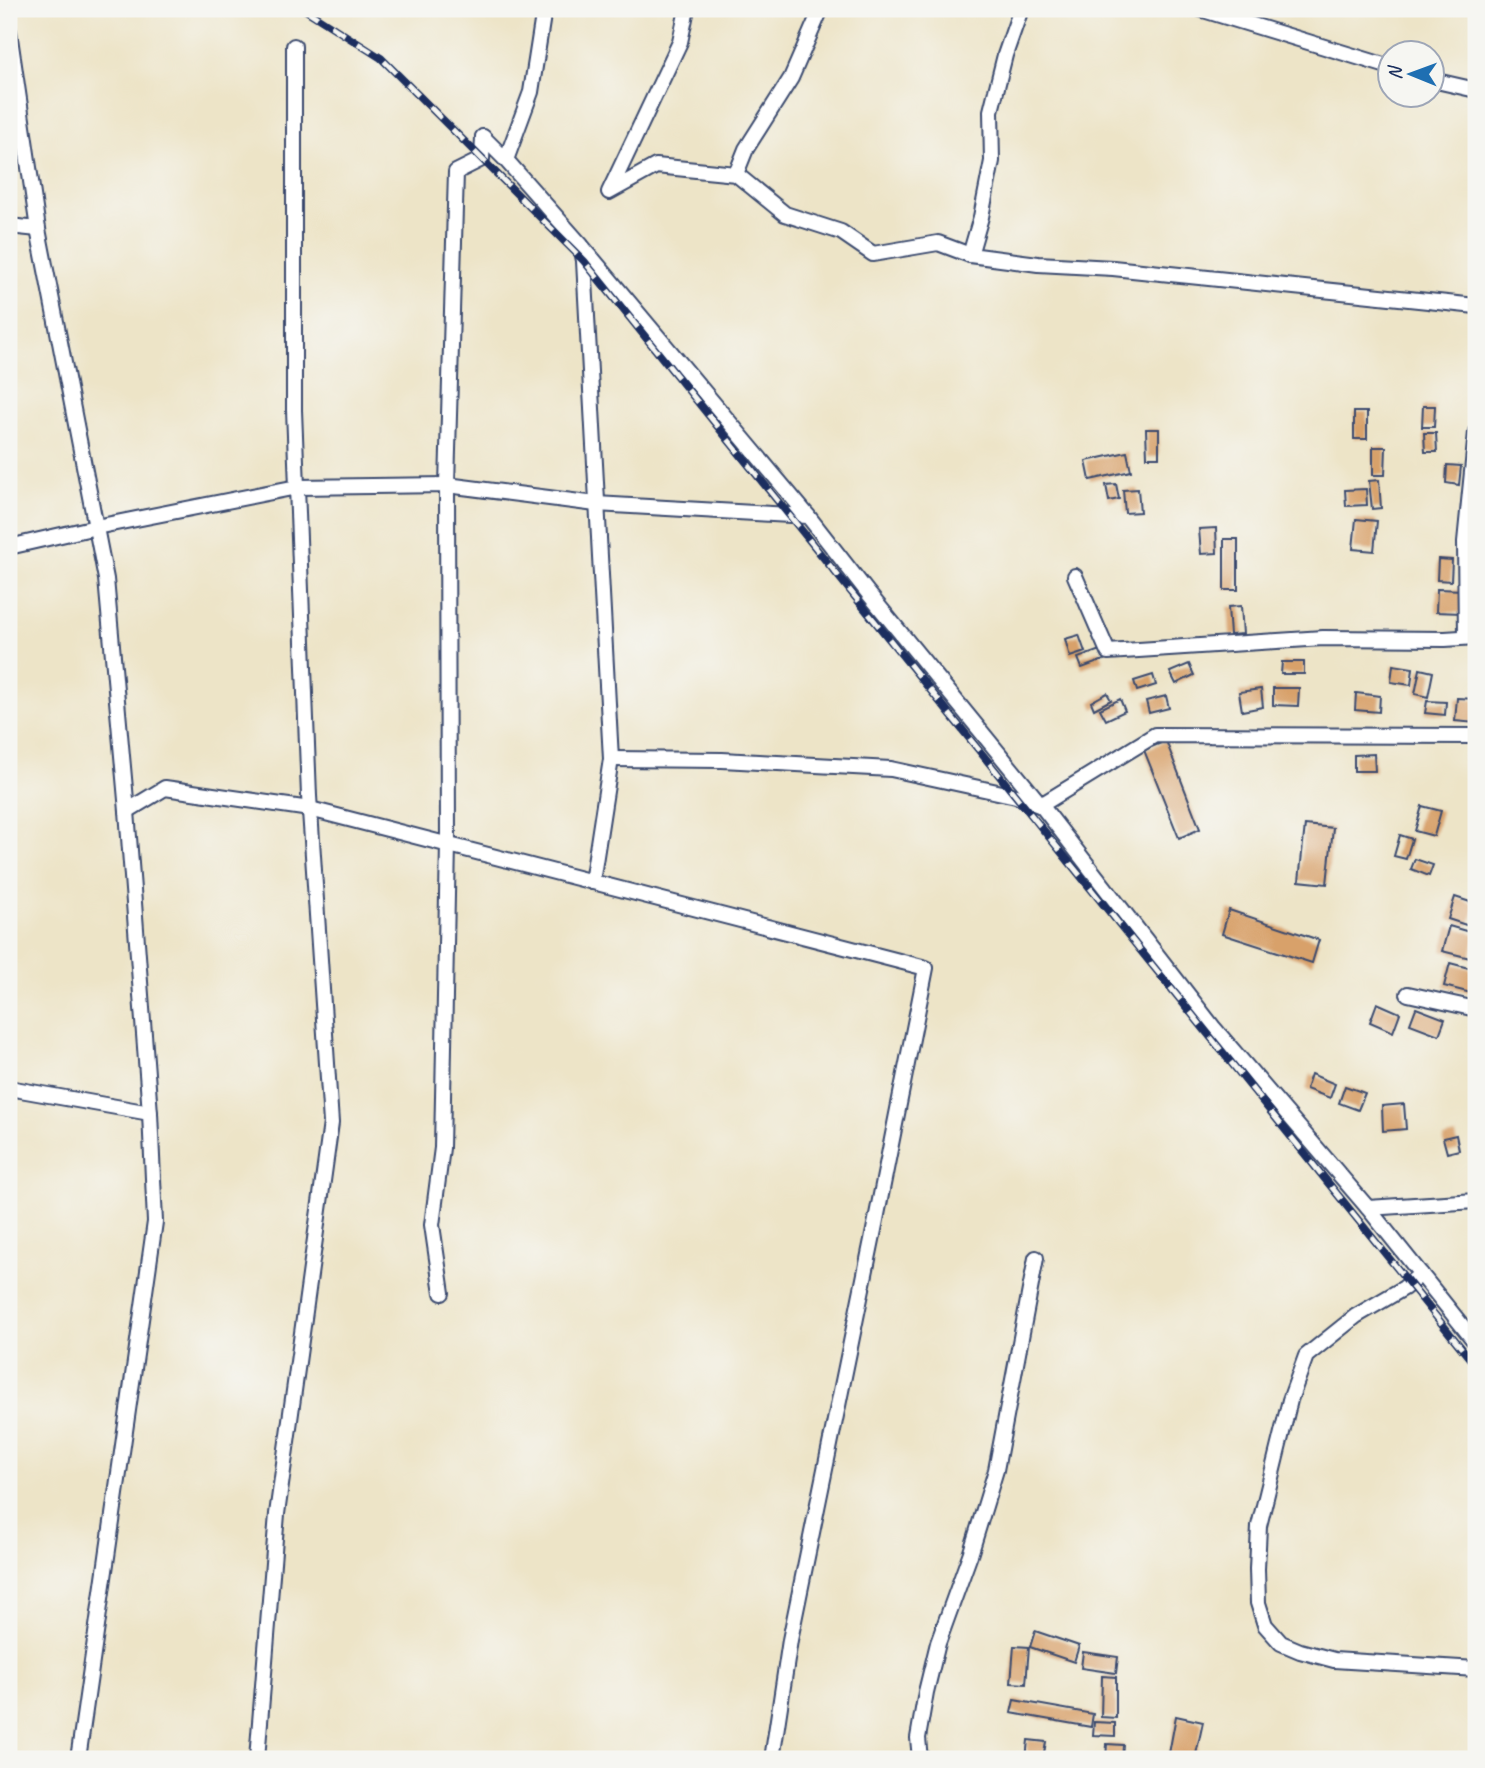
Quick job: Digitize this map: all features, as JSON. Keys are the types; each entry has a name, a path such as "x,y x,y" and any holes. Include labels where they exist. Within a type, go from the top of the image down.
{"street":[{"path":"506,160 531,92 544,9"},
{"path":"687,9 680,42 609,192 656,166 736,174 785,214 841,232 873,254 939,243 970,255 1038,264 1113,268 1476,306"},
{"path":"736,174 746,149 791,78 821,9"},
{"path":"970,255 992,161 991,111 1005,55 1021,9"},
{"path":"1200,9 1376,62"},
{"path":"9,31 38,229 106,579 127,811 150,1113 155,1222 78,1759"},
{"path":"257,1759 277,1514 331,1124 310,809 294,410 294,46"},
{"path":"1446,83 1476,90"},
{"path":"442,1293 432,1225 442,1147 448,844 447,485 456,172 482,159 483,137 581,245 808,516 867,593 1041,806 1213,1027 1368,1208 1476,1343"},
{"path":"9,226 38,229"},
{"path":"581,245 611,759 593,882"},
{"path":"1075,576 1108,652 1323,638 1471,637 1465,542 1476,432"},
{"path":"9,547 297,486 447,485 596,504 808,516"},
{"path":"1041,806 1154,735 1476,736"},
{"path":"611,759 722,760 891,769 1016,796 1041,806"},
{"path":"127,811 165,788 310,809 926,968 790,1640 772,1759"},
{"path":"1408,993 1476,1009"},
{"path":"9,1088 150,1113"},
{"path":"1368,1208 1476,1201"},
{"path":"920,1759 918,1738 926,1692 938,1643 971,1552 996,1470 1036,1258"},
{"path":"1421,1274 1404,1289 1356,1315 1306,1356 1290,1400 1259,1526 1258,1603 1265,1625 1281,1643 1300,1651 1334,1660 1476,1669"}],"building":[{"path":"1423,406 1435,406 1434,427 1422,427"},
{"path":"1354,412 1367,412 1367,439 1354,439"},
{"path":"1146,429 1159,429 1159,457 1147,457"},
{"path":"1424,433 1436,433 1437,452 1425,452"},
{"path":"1373,447 1386,447 1385,475 1373,475"},
{"path":"1127,452 1131,471 1090,480 1086,461"},
{"path":"1447,465 1461,466 1459,485 1446,483"},
{"path":"1379,480 1381,508 1372,509 1369,481"},
{"path":"1116,484 1119,499 1109,501 1106,485"},
{"path":"1138,489 1140,512 1125,513 1123,490"},
{"path":"1366,489 1367,505 1346,506 1345,490"},
{"path":"1356,519 1377,521 1374,551 1353,549"},
{"path":"1216,528 1217,553 1201,554 1199,529"},
{"path":"1224,539 1238,539 1238,590 1224,590"},
{"path":"1438,559 1452,560 1451,581 1437,580"},
{"path":"1437,589 1463,590 1461,613 1436,612"},
{"path":"1241,606 1243,634 1230,635 1228,607"},
{"path":"1079,635 1085,652 1070,657 1065,639"},
{"path":"1100,650 1104,660 1082,668 1078,658"},
{"path":"1282,662 1304,662 1304,674 1281,674"},
{"path":"1189,664 1194,675 1176,684 1170,672"},
{"path":"1393,665 1413,668 1411,685 1391,682"},
{"path":"1420,669 1433,672 1428,697 1415,694"},
{"path":"1153,675 1156,685 1137,691 1134,681"},
{"path":"1273,688 1299,688 1298,706 1273,705"},
{"path":"1261,689 1263,707 1242,711 1239,692"},
{"path":"1107,693 1111,700 1094,709 1091,702"},
{"path":"1356,693 1380,696 1379,712 1355,710"},
{"path":"1166,696 1169,708 1149,713 1146,701"},
{"path":"1457,698 1476,699 1476,723 1455,721"},
{"path":"1120,699 1125,711 1106,720 1100,709"},
{"path":"1427,701 1446,702 1445,715 1425,713"},
{"path":"1166,741 1200,829 1179,838 1144,750"},
{"path":"1374,754 1375,771 1354,771 1354,755"},
{"path":"1422,806 1441,811 1434,836 1415,831"},
{"path":"1305,825 1333,828 1327,884 1299,881"},
{"path":"1400,835 1412,839 1406,859 1394,856"},
{"path":"1415,859 1433,865 1429,876 1411,869"},
{"path":"1455,897 1476,904 1469,926 1448,919"},
{"path":"1229,910 1319,940 1312,963 1222,934"},
{"path":"1449,926 1476,934 1470,958 1442,951"},
{"path":"1450,963 1476,970 1471,993 1444,986"},
{"path":"1377,1003 1400,1013 1393,1032 1370,1022"},
{"path":"1416,1008 1445,1019 1439,1035 1410,1024"},
{"path":"1311,1074 1335,1084 1330,1098 1306,1089"},
{"path":"1345,1086 1365,1093 1358,1110 1339,1103"},
{"path":"1404,1104 1406,1129 1383,1131 1382,1106"},
{"path":"1456,1135 1459,1150 1447,1153 1443,1138"},
{"path":"1035,1631 1079,1646 1074,1662 1030,1647"},
{"path":"1014,1646 1029,1647 1026,1684 1011,1683"},
{"path":"1083,1652 1118,1657 1116,1673 1081,1668"},
{"path":"1102,1676 1116,1677 1116,1718 1101,1717"},
{"path":"1014,1700 1093,1714 1091,1727 1011,1713"},
{"path":"1176,1716 1203,1722 1195,1759 1168,1759"},
{"path":"1094,1722 1115,1723 1115,1736 1093,1735"},
{"path":"1028,1740 1046,1742 1043,1759 1026,1759"},
{"path":"1107,1744 1123,1745 1122,1759 1106,1759"}],"railway":[{"path":"304,9 381,58 584,261 1476,1366"}]}
